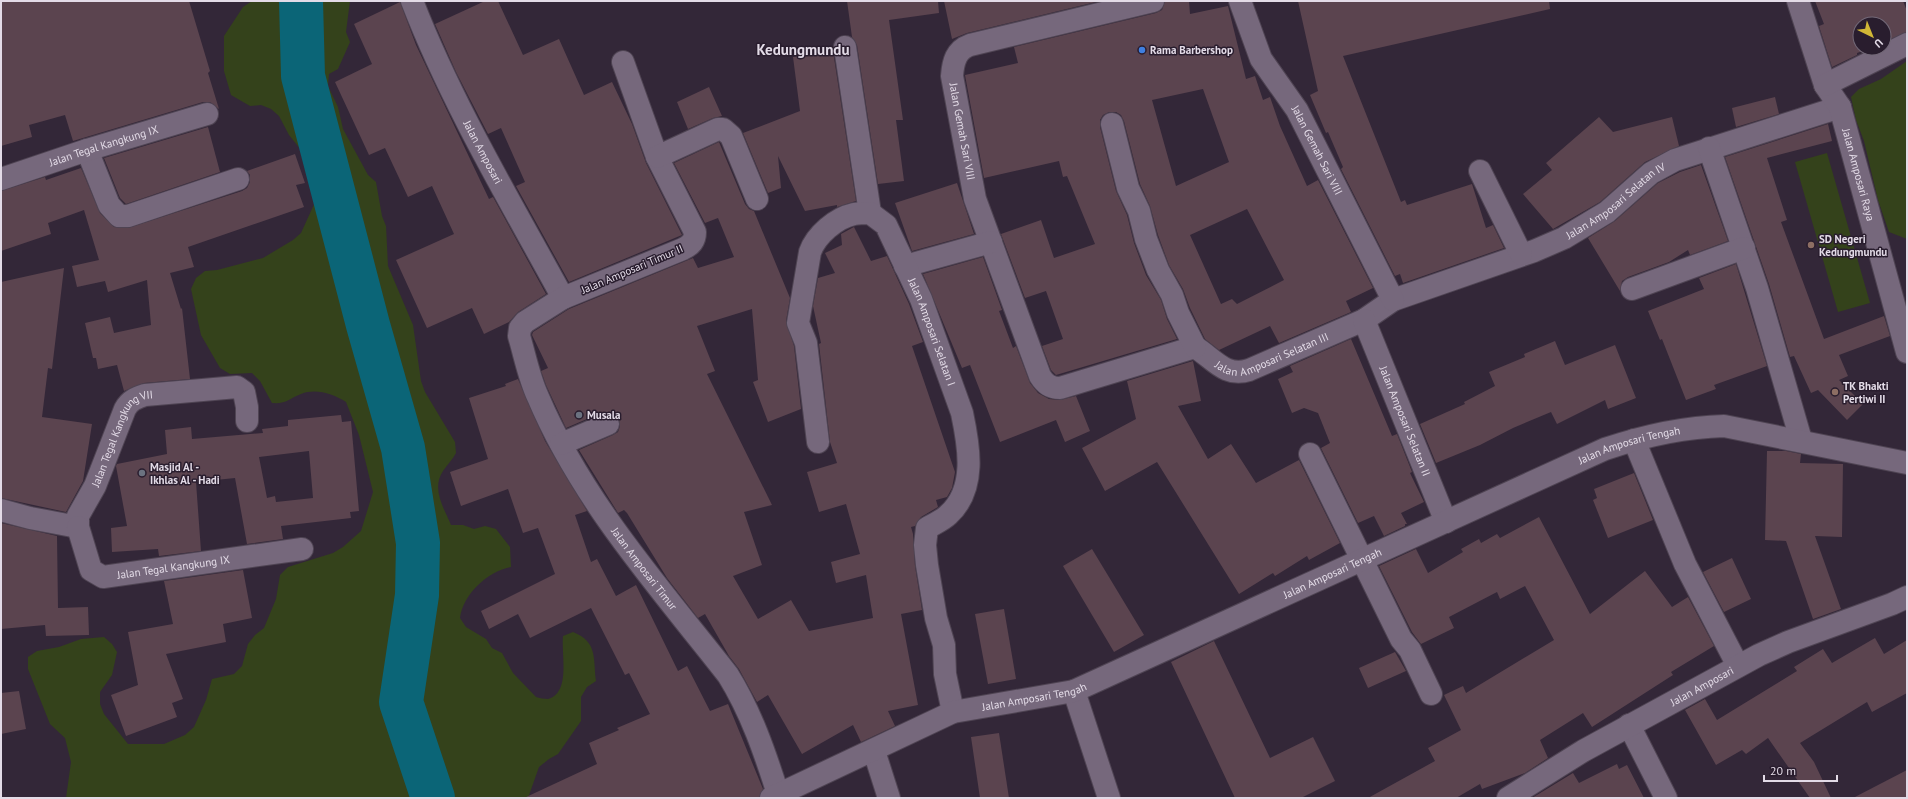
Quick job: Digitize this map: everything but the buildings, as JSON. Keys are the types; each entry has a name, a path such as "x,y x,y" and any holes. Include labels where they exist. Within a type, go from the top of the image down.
{"street":[{"name":"Jalan Amposari","path":"412,1 426,38 485,156 562,298"},
{"name":"Jalan Gemah Sari VIII","path":"1153,1 966,46 957,54 953,61 952,76 975,199 1040,376 1048,386 1060,388 1195,346"},
{"name":"Jalan Gemah Sari VIII","path":"1240,1 1261,59 1297,110 1349,210 1392,300"},
{"name":"Jalan Amposari Raya","path":"1798,1 1825,85 1840,107 1907,352"},
{"path":"1825,85 1907,44"},
{"path":"818,442 806,343 798,323 810,252 813,243 830,226 854,214 870,213 845,46"},
{"name":"Jalan Amposari Timur II","path":"519,336 520,328 526,322 562,298 683,249 694,241 695,232 657,157 623,62"},
{"name":"Jalan Amposari Selatan IV","path":"1392,300 1564,238 1588,225 1607,212 1651,173 1663,166 1709,148 1840,107"},
{"name":"Jalan Tegal Kangkung IX","path":"1,179 87,150 207,114"},
{"path":"1112,124 1128,188 1139,211 1146,239 1158,270 1172,295 1178,313 1195,346"},
{"path":"657,157 718,129 723,129 731,136 757,199"},
{"path":"1709,148 1757,288 1801,440"},
{"path":"87,150 109,204 119,216 128,216 238,179"},
{"path":"1480,171 1521,254"},
{"name":"Jalan Amposari Selatan I","path":"870,213 886,225 921,299 962,413 967,441 969,477 965,490 958,503 948,516 927,528 925,545 936,618 944,645 945,674 953,712"},
{"path":"905,266 991,242"},
{"path":"1632,290 1744,248"},
{"name":"Jalan Amposari Selatan III","path":"1195,346 1208,355 1221,368 1228,371 1241,373 1364,320 1392,300"},
{"name":"Jalan Amposari Selatan II","path":"1364,320 1446,522"},
{"name":"Jalan Amposari Timur","path":"519,336 537,396 561,444 621,541 728,675 743,699 763,747 774,796"},
{"name":"Jalan Tegal Kangkung VII","path":"78,527 78,516 95,486 125,408 133,399 145,395 237,387 244,392 247,407 247,421"},
{"path":"561,444 608,424"},
{"name":"Jalan Amposari Tengah","path":"774,796 874,751 953,712 1074,691 1605,450 1634,440 1700,426 1724,426 1801,440 1907,463"},
{"path":"1634,440 1685,564 1738,666"},
{"path":"1310,454 1400,639 1410,650 1432,694"},
{"path":"1,510 30,518 78,527"},
{"name":"Jalan Tegal Kangkung IX","path":"78,527 92,570 104,577 302,549"},
{"name":"Jalan Amposari","path":"1521,794 1629,725 1738,666 1788,642 1907,597"},
{"path":"1074,691 1109,798"},
{"path":"1629,725 1666,798"},
{"path":"874,751 890,798"}],"green space":[{"path":"252,1 350,1 346,32 350,42 338,69 329,74 328,86 338,107 343,129 368,175 376,182 382,216 386,226 388,266 413,325 421,381 425,392 455,442 456,453 443,471 438,485 438,492 451,525 463,525 474,529 485,526 496,529 510,547 511,567 494,573 471,592 462,609 460,618 466,627 486,639 492,648 502,653 513,673 536,697 548,699 555,695 560,689 563,672 563,636 573,632 581,636 587,641 593,652 596,681 587,687 581,697 581,721 558,754 539,767 528,798 66,798 71,762 65,738 50,724 28,669 28,657 37,651 59,647 81,639 104,637 112,644 117,652 112,675 100,692 100,704 104,714 128,744 164,744 185,735 194,727 206,700 212,679 234,674 242,666 248,644 255,635 264,628 276,599 280,575 288,567 333,553 343,547 361,531 373,492 359,435 346,402 330,394 307,392 284,402 272,403 260,381 252,373 230,374 220,368 201,335 191,289 196,278 205,271 217,270 263,258 293,240 301,233 316,200 316,176 313,165 289,135 279,116 271,109 261,105 250,106 231,95 224,71 224,36 243,7"},
{"path":"1907,61 1907,239 1889,232 1878,200 1864,141 1856,120 1851,97 1859,89 1881,79"},
{"path":"1827,153 1870,303 1838,312 1795,162"}],"waterway":[{"path":"301,1 303,76 368,325 403,448 418,543 417,595 401,702 433,798"}],"place":[{"name":"Rama Barbershop","path":"1142,50"},
{"name":"SD Negeri Kedungmundu","path":"1811,245"},
{"name":"TK Bhakti Pertiwi II","path":"1835,392"},
{"name":"Musala","path":"579,415"},
{"name":"Masjid Al - Ikhlas Al - Hadi","path":"142,473"}],"district":[{"name":"Kedungmundu","path":"803,50"}]}
